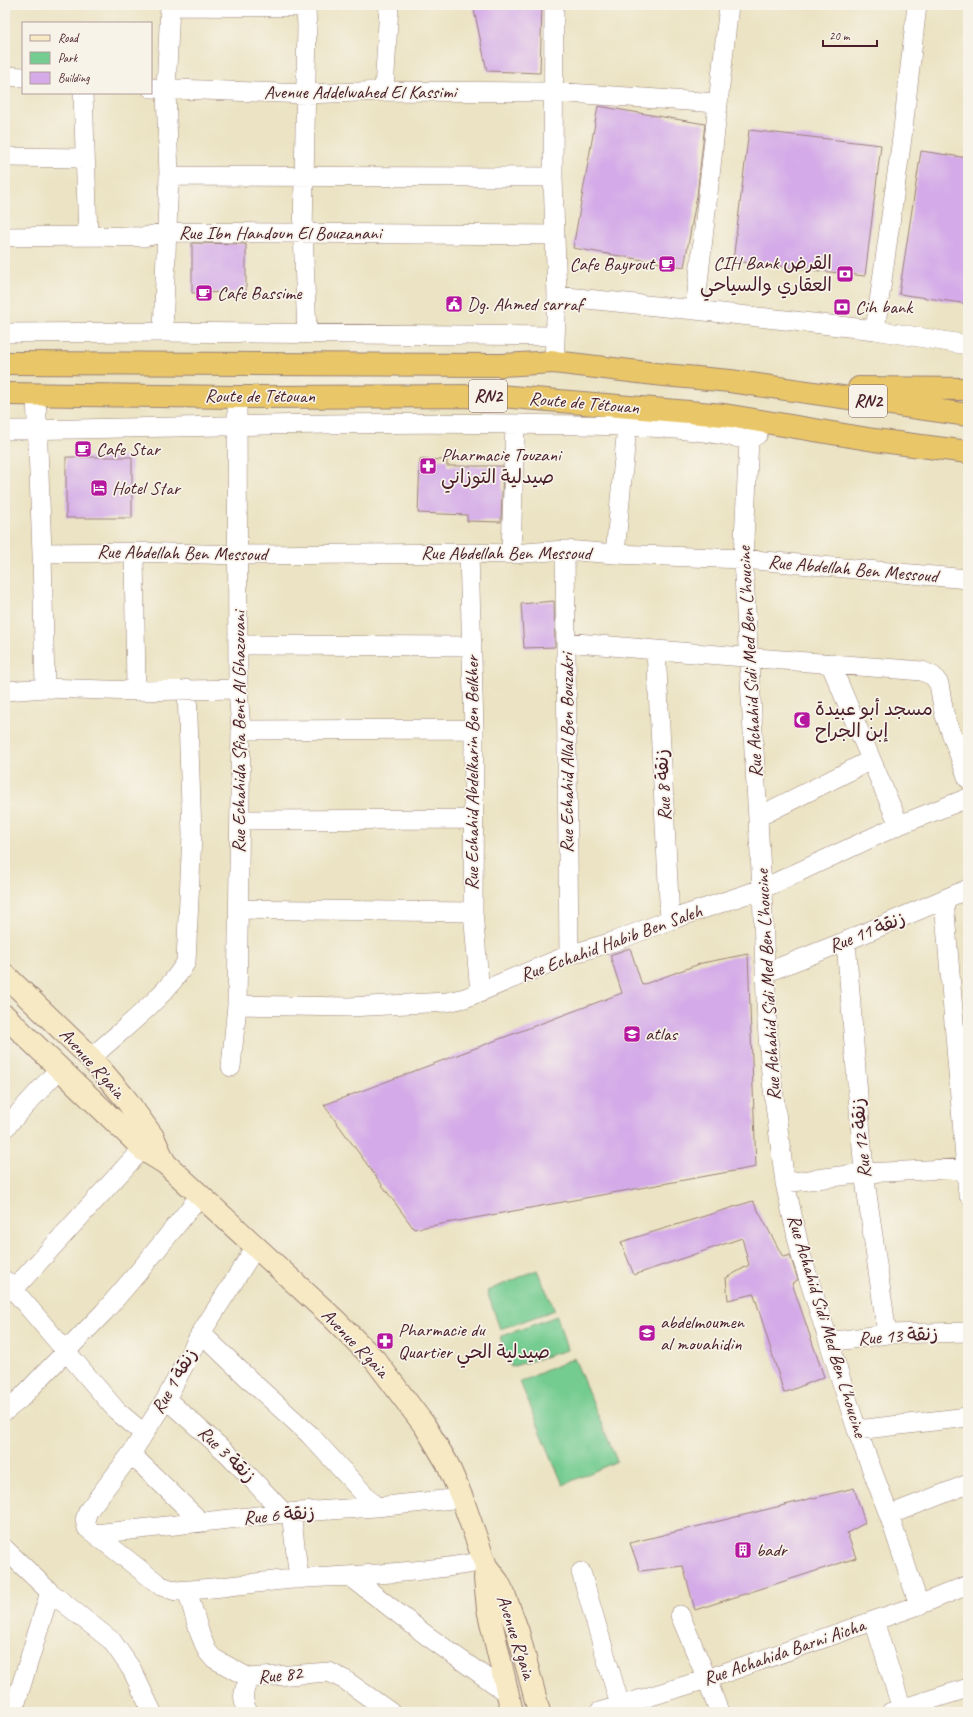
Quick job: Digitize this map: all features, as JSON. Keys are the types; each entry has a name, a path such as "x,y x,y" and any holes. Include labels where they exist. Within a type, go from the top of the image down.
{"highway":[{"name":"Route de Tétouan","path":"5,363 502,365 554,362 730,381 968,415"},
{"path":"768,387 968,389"},
{"name":"Route de Tétouan","path":"5,394 237,397 500,396 724,415 874,440 968,452"}],"street":[{"path":"384,91 389,5"},
{"path":"554,5 553,177 557,296 554,362"},
{"path":"695,310 729,5"},
{"path":"875,330 902,138 917,5"},
{"path":"163,332 169,176 158,89 170,6 304,6 307,26 303,233 307,334"},
{"path":"5,76 22,77"},
{"name":"Avenue Addelwahed El Kassimi","path":"158,89 306,94 384,91 554,92 718,103"},
{"path":"83,94 88,236"},
{"path":"5,157 85,158"},
{"path":"169,176 553,177"},
{"name":"Rue Ibn Handoun El Bouzanani","path":"5,237 144,237 166,232 555,235"},
{"path":"557,296 875,330 968,345"},
{"path":"5,334 163,332 555,336"},
{"path":"36,394 45,688"},
{"name":"Rue Echahida Sfia Bent Al Ghazouani","path":"231,1067 237,1005 241,730 238,689 239,555 237,397"},
{"path":"5,430 238,425 515,424 627,426 721,434 749,440 775,423"},
{"path":"511,554 515,424"},
{"path":"615,554 627,426"},
{"name":"Rue Achahid Sidi Med Ben L'houcine","path":"749,440 743,559 771,1073 786,1183 801,1255 857,1430 890,1515 919,1605"},
{"name":"Rue Abdellah Ben Messoud","path":"42,553 134,552 239,555 511,554 566,550 615,554 743,559 968,579"},
{"name":"Rue Echahid Allal Ben Bouzakri","path":"566,550 569,955"},
{"path":"134,552 136,691"},
{"name":"Rue Echahid Abdelkarin Ben Belkher","path":"469,553 474,729 473,912 480,993"},
{"path":"566,642 922,670 933,676 939,684 944,713 968,779"},
{"path":"238,645 472,646"},
{"name":"Rue 8 زنقة","path":"656,650 670,920"},
{"path":"830,663 899,825"},
{"path":"5,691 45,688 136,691 238,689"},
{"path":"91,1058 162,993 178,976 186,962 192,834 187,689"},
{"path":"241,730 474,729"},
{"path":"758,817 871,760"},
{"name":"Rue Echahid Habib Ben Saleh","path":"237,1005 350,1007 447,1002 480,993 569,955 612,942 670,920 762,889 899,825 968,798"},
{"path":"240,820 474,819"},
{"name":"Rue 11 زنقة","path":"765,972 846,941 968,889"},
{"path":"944,900 968,1194"},
{"path":"238,909 473,912"},
{"name":"Rue 12 زنقة","path":"846,941 864,1173 887,1334"},
{"name":"Avenue R'gaia","path":"5,975 91,1058 125,1098 147,1143 165,1163 255,1248 333,1318 375,1360 426,1426 447,1462 486,1564 498,1582 511,1611 539,1712"},
{"name":"Avenue R'gaia","path":"5,1016 133,1139 147,1143"},
{"path":"5,1128 59,1069"},
{"path":"143,1433 117,1412 9,1285 147,1143"},
{"path":"786,1183 864,1173 967,1168"},
{"path":"5,1411 20,1399 67,1352 141,1269 200,1196"},
{"name":"Rue 1 زنقة","path":"95,1534 85,1524 85,1515 131,1454 166,1399 201,1333 255,1248"},
{"name":"Rue 13 زنقة","path":"829,1342 887,1334 968,1332"},
{"path":"201,1333 309,1434 376,1507"},
{"name":"Rue 3 زنقة","path":"166,1399 223,1450 288,1513"},
{"path":"857,1430 968,1416"},
{"path":"131,1454 202,1522"},
{"path":"890,1515 968,1484"},
{"name":"Rue 6 زنقة","path":"95,1534 288,1513 376,1507 462,1498"},
{"path":"288,1513 299,1579"},
{"path":"95,1534 161,1586 172,1590 187,1590 299,1579 486,1564"},
{"path":"5,1549 50,1592 112,1641 132,1670 152,1712"},
{"name":"Avenue R'gaia","path":"486,1564 485,1579 488,1609 509,1702"},
{"path":"581,1572 621,1709"},
{"path":"350,1576 509,1702"},
{"name":"Rue Achahida Barni Aicha","path":"599,1712 621,1709 919,1605 968,1585"},
{"name":"Rue 82","path":"187,1590 196,1625 209,1654 249,1678 329,1672 345,1680 390,1712"},
{"path":"13,1712 50,1592"},
{"path":"680,1615 719,1712"},
{"path":"874,1621 898,1711 968,1688"},
{"path":"248,1712 243,1703 242,1694 249,1678"}],"green space":[{"path":"537,1270 555,1310 500,1329 487,1291"},
{"path":"557,1316 567,1350 511,1367 500,1337"},
{"path":"574,1358 617,1461 563,1485 520,1382"}],"building":[{"path":"473,5 542,5 540,73 487,71"},
{"path":"598,106 705,124 697,196 684,267 573,248"},
{"path":"749,130 881,145 865,276 733,261"},
{"path":"921,151 968,158 968,304 899,294"},
{"path":"192,243 246,244 246,292 192,293"},
{"name":"Hotel Star","path":"66,457 132,457 132,518 66,518"},
{"path":"420,459 447,460 447,466 503,466 501,522 467,521 467,515 418,513"},
{"path":"554,601 555,647 524,648 521,604"},
{"name":"atlas","path":"630,948 642,985 702,963 748,954 756,1167 414,1229 324,1105 622,993 610,955"},
{"name":"abdelmoumen al mouahidin","path":"753,1201 783,1257 790,1255 798,1280 792,1283 824,1377 784,1393 754,1294 728,1300 726,1278 749,1265 742,1238 634,1275 621,1242"},
{"name":"badr","path":"854,1488 865,1523 847,1533 856,1558 695,1610 683,1566 640,1571 630,1543"}],"place":[{"name":"Cafe Bayrout","path":"667,264"},
{"name":"CIH Bank القرض العقاري والسياحي","path":"845,274"},
{"name":"Cafe Bassime","path":"204,293"},
{"name":"Dg. Ahmed sarraf","path":"454,304"},
{"name":"Cih bank","path":"842,307"},
{"name":"Cafe Star","path":"83,449"},
{"name":"Pharmacie Touzani صيدلية التوزاني","path":"428,466"},
{"name":"Hotel Star","path":"99,488"},
{"name":"مسجد أبو عبيدة إبن الجراح","path":"802,720"},
{"name":"atlas","path":"632,1034"},
{"name":"abdelmoumen al mouahidin","path":"647,1333"},
{"name":"Pharmacie du Quartier صيدلية الحي","path":"385,1341"},
{"name":"badr","path":"743,1550"}]}
